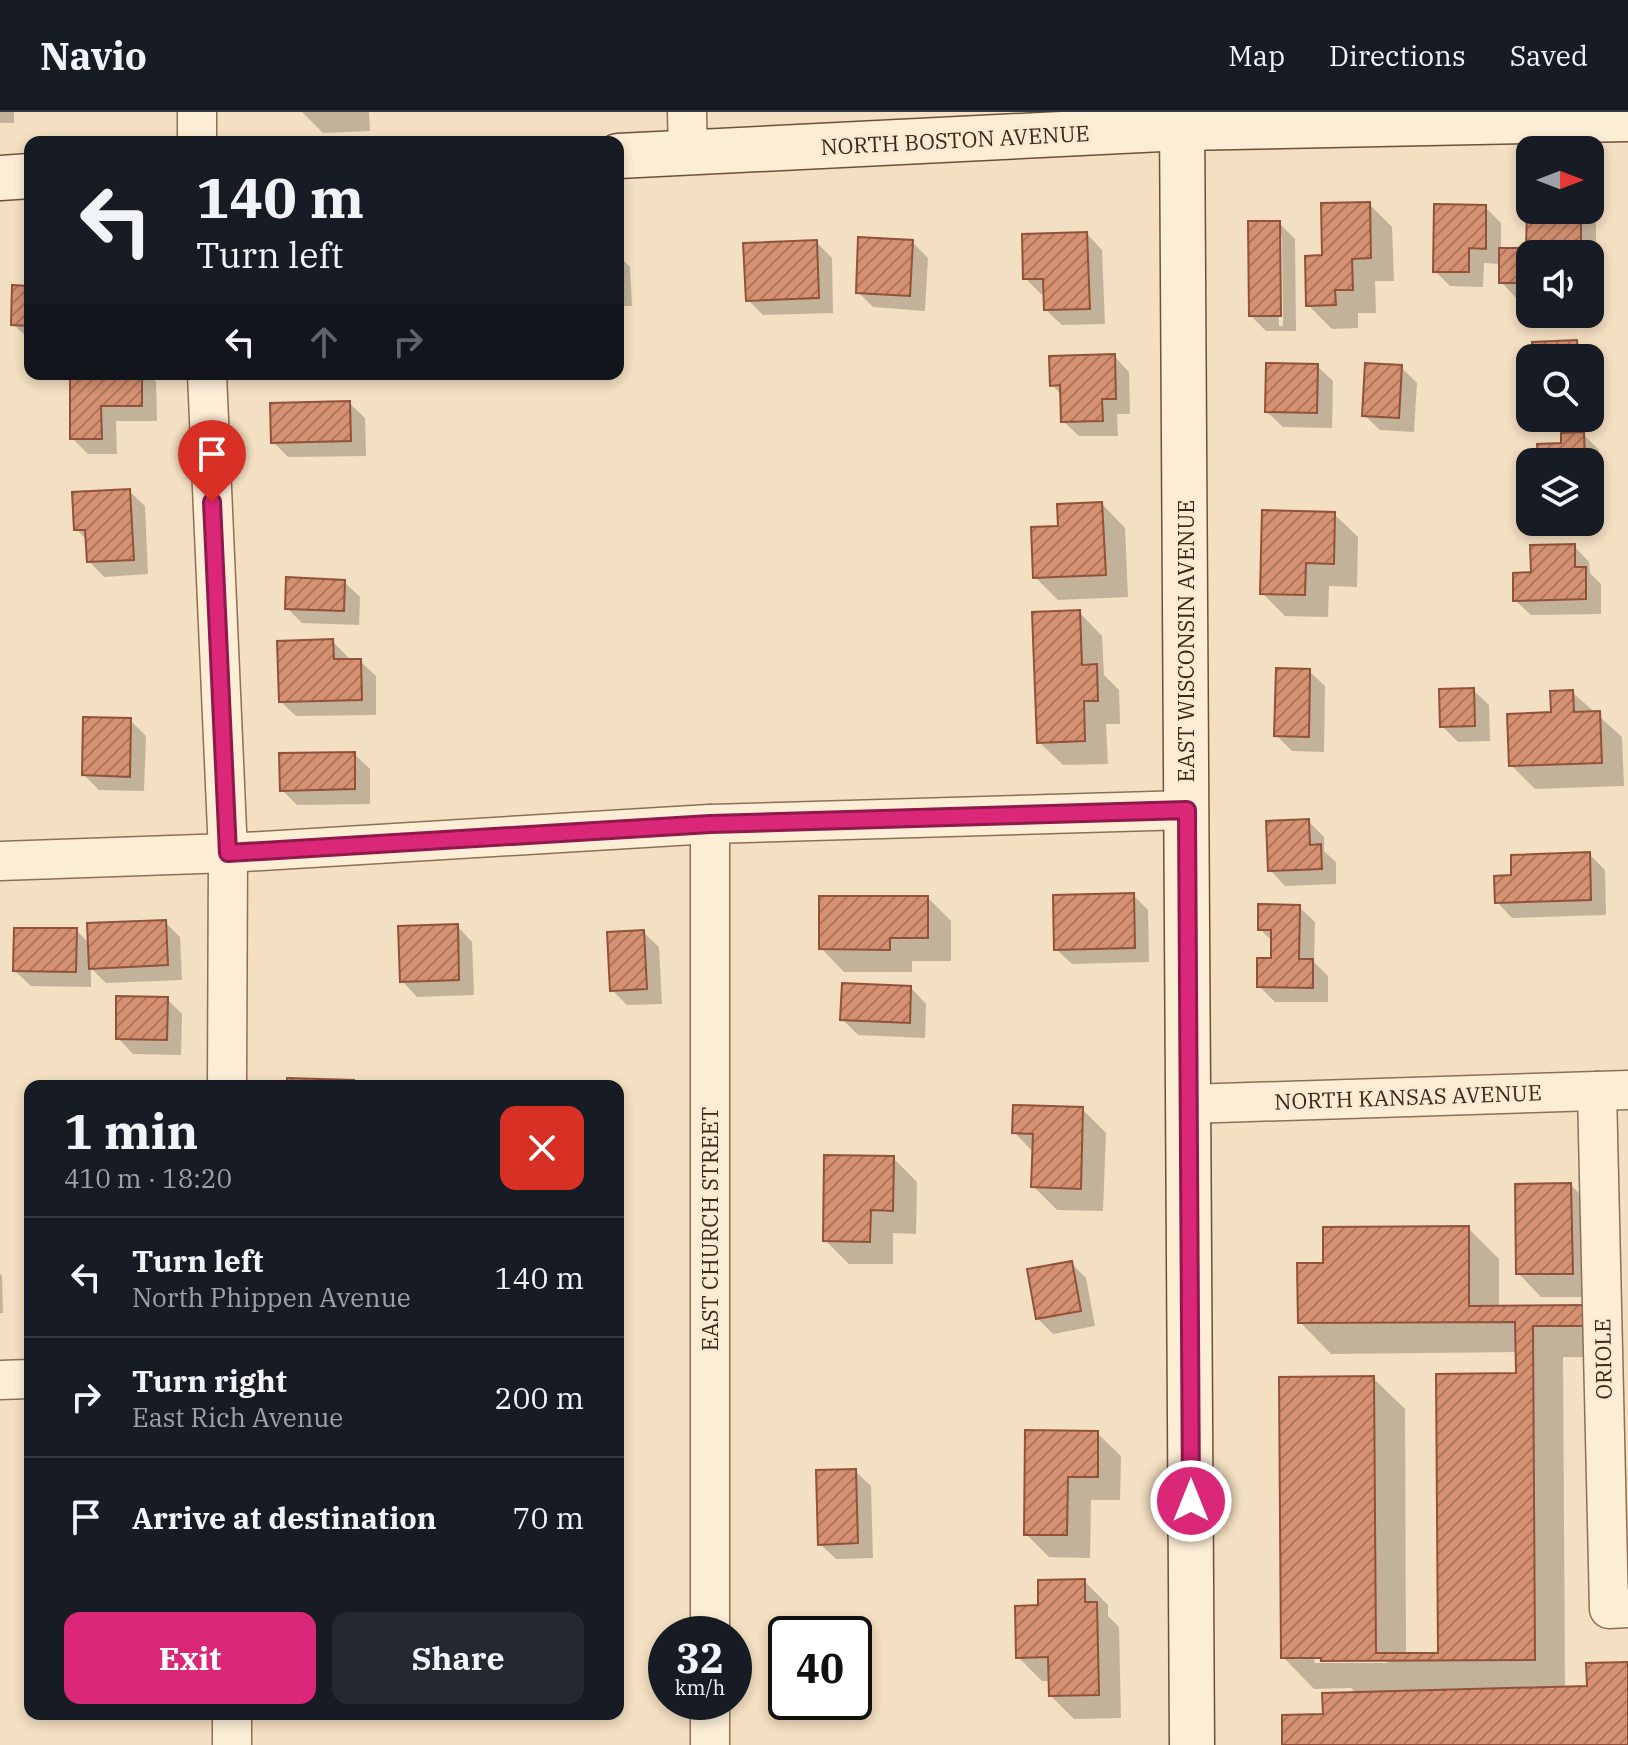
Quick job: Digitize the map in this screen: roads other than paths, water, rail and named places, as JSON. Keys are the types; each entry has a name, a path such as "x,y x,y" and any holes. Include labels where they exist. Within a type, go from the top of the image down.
{"street":[{"path":"197,112 197,136"},
{"name":"NORTH BOSTON AVENUE","path":"624,154 688,133 1182,120 1628,119"},
{"name":"EAST WISCONSIN AVENUE","path":"1182,120 1192,1745"},
{"path":"0,178 24,176"},
{"path":"207,380 228,853 227,1080"},
{"path":"0,861 228,853 710,824 1187,810"},
{"name":"EAST CHURCH STREET","path":"710,824 710,1616"},
{"name":"NORTH KANSAS AVENUE","path":"1188,1104 1613,1090"},
{"name":"ORIOLE","path":"1613,1090 1609,1609 1628,1608"},
{"path":"0,1380 24,1379"},
{"path":"232,1720 232,1745"},
{"path":"710,1720 710,1745"}]}
